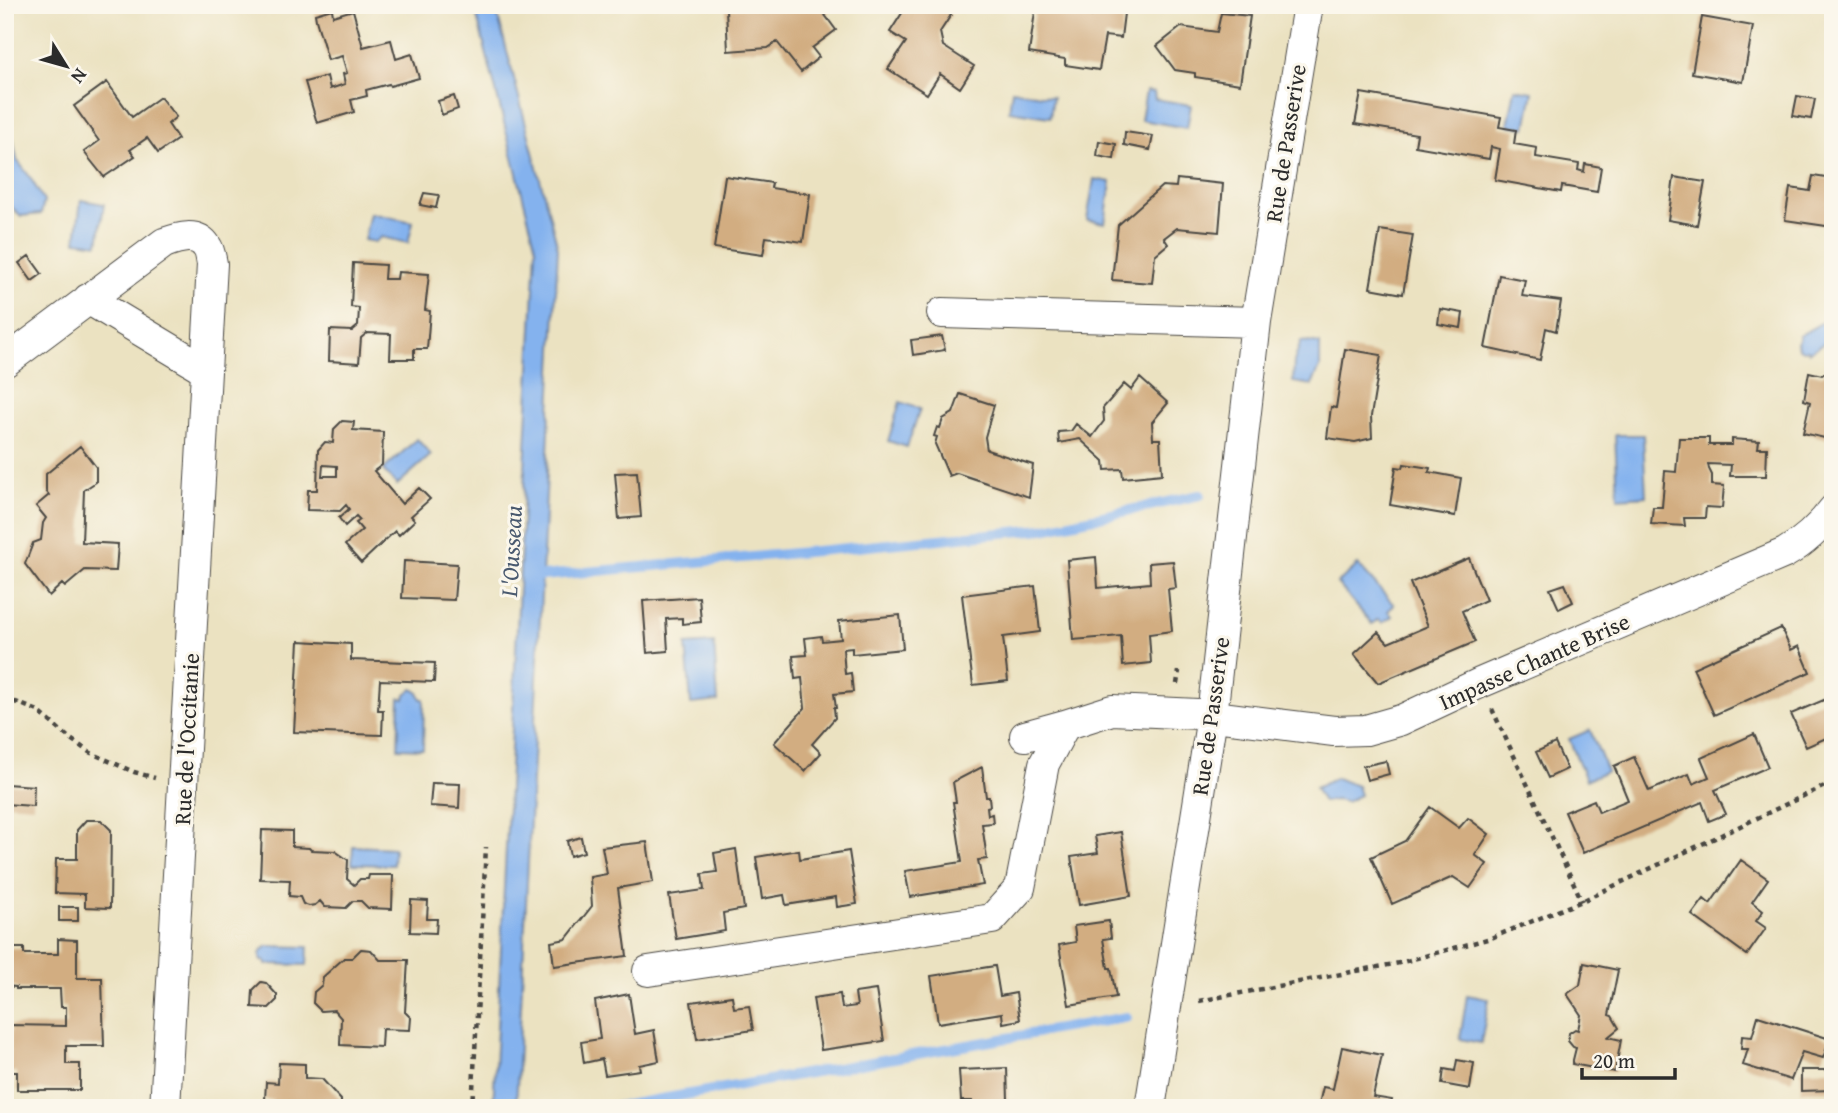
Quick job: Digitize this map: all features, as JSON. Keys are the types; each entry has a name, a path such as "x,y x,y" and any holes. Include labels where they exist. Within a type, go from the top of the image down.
{"street":[{"name":"Rue de Passerive","path":"1150,1108 1212,716 1256,322 1308,5"},
{"name":"Rue de l'Occitanie","path":"5,362 164,243 188,237 200,240 208,248 212,264 166,1108"},
{"path":"88,299 206,370"},
{"path":"942,313 1256,322"},
{"name":"Impasse Chante Brise","path":"1026,736 1112,710 1212,716 1334,731 1366,730 1401,720 1480,683 1785,553 1812,534 1833,510"},
{"path":"648,971 992,919 1020,888 1044,764 1065,725"}],"path":[{"path":"1480,683 1582,901"},
{"path":"5,707 16,702 38,711 89,752 134,772 183,786"},
{"path":"1199,1001 1398,962 1492,938 1582,901 1833,782"},
{"path":"472,1108 486,847"}],"water":[{"path":"474,5 495,5 558,248 516,1108 493,1108 536,248"},
{"path":"1515,89 1533,92 1526,128 1508,125"},
{"path":"1012,90 1053,97 1050,117 1009,111"},
{"path":"1146,91 1154,92 1155,99 1191,105 1187,128 1141,120"},
{"path":"5,132 13,139 17,160 44,201 41,214 21,216 5,201"},
{"path":"1094,179 1111,182 1105,223 1087,220"},
{"path":"81,200 104,204 98,244 76,241"},
{"path":"370,213 413,222 408,243 381,237 375,242 364,240"},
{"path":"1833,316 1833,338 1809,352 1798,348 1799,336"},
{"path":"1301,341 1320,344 1320,367 1312,385 1293,382 1294,362"},
{"path":"900,402 920,409 907,447 888,441"},
{"path":"1615,435 1643,435 1646,496 1618,498"},
{"path":"417,439 431,455 397,485 383,470"},
{"path":"1358,565 1394,605 1388,611 1392,616 1382,623 1378,619 1372,624 1337,583"},
{"path":"714,643 718,701 691,704 686,645"},
{"path":"412,689 424,699 423,749 398,748 400,698 405,699"},
{"path":"1590,730 1607,771 1586,780 1569,739"},
{"path":"1336,778 1357,786 1360,795 1346,802 1323,802 1315,788"},
{"path":"353,846 394,848 393,865 352,864"},
{"path":"266,946 308,947 307,965 266,964 261,960 260,954"},
{"path":"1467,995 1489,999 1481,1043 1460,1039"}],"building":[{"path":"764,5 832,5 825,15 836,30 812,48 819,57 801,72 777,42 768,48 728,51 726,9"},
{"path":"935,5 951,15 940,32 943,46 974,66 960,88 940,74 927,94 888,69 906,42 890,32 906,7"},
{"path":"1036,5 1074,5 1073,13 1091,16 1093,5 1125,5 1121,38 1105,36 1099,70 1065,65 1065,59 1029,53"},
{"path":"332,9 333,16 353,10 363,47 391,40 396,59 412,54 419,78 366,90 367,96 351,100 354,112 317,123 305,82 327,76 330,89 345,84 343,74 347,73 342,56 328,60 316,20 315,14"},
{"path":"1221,13 1250,16 1240,84 1195,77 1195,73 1175,70 1157,46 1181,27 1217,32"},
{"path":"1702,17 1753,26 1743,82 1692,73"},
{"path":"107,82 132,117 160,97 176,117 168,124 178,139 158,153 147,138 130,150 135,156 104,177 84,152 99,141 74,106"},
{"path":"1361,93 1501,117 1499,127 1516,130 1514,144 1537,148 1536,157 1579,164 1578,170 1584,172 1585,164 1601,167 1597,192 1562,186 1561,192 1495,180 1500,149 1491,147 1489,159 1415,146 1417,134 1355,124"},
{"path":"454,96 458,109 442,115 438,101"},
{"path":"1797,96 1815,99 1811,119 1793,116"},
{"path":"1125,132 1153,136 1150,150 1124,145"},
{"path":"1099,141 1116,144 1114,159 1097,156"},
{"path":"725,176 772,183 771,188 810,194 803,242 766,237 763,255 714,248"},
{"path":"1813,176 1833,179 1833,227 1785,220 1790,188 1810,191"},
{"path":"1674,177 1705,182 1697,225 1668,220"},
{"path":"1177,179 1223,184 1219,232 1177,228 1164,238 1168,244 1155,255 1152,283 1112,280 1118,225 1162,186 1176,187"},
{"path":"424,193 439,195 436,208 420,205"},
{"path":"1380,230 1413,235 1403,294 1370,288"},
{"path":"29,256 42,274 32,281 19,263"},
{"path":"353,263 385,265 384,279 397,279 398,272 429,274 425,310 430,311 427,349 414,349 414,359 390,359 391,334 367,333 361,338 359,363 329,361 330,330 352,331 358,326 359,308 351,307"},
{"path":"1499,275 1525,280 1522,296 1561,301 1556,331 1546,328 1540,360 1485,348"},
{"path":"1440,309 1463,313 1461,328 1438,324"},
{"path":"942,336 945,350 913,355 911,340"},
{"path":"1345,349 1381,355 1371,416 1372,438 1355,442 1327,438 1331,407 1336,408"},
{"path":"1833,368 1833,440 1803,433 1810,402 1804,400 1809,372 1822,375"},
{"path":"1140,378 1168,403 1152,422 1153,439 1160,439 1162,474 1123,478 1122,469 1105,470 1104,461 1080,439 1059,443 1058,432 1071,431 1076,424 1092,437 1104,421 1103,408 1124,384 1131,390"},
{"path":"960,394 994,405 985,437 987,450 1033,465 1029,497 957,473 949,476 935,444 937,437 934,436 943,419 953,413"},
{"path":"342,421 354,422 353,430 383,432 382,465 374,471 402,504 419,488 430,499 411,516 415,520 399,535 395,531 361,563 345,545 362,530 356,523 360,520 356,516 345,526 339,518 349,509 346,505 340,511 307,510 308,490 317,490 318,450 325,442 333,443 334,429","holes":["323,465 337,466 337,476 322,476"]},
{"path":"1679,438 1709,438 1709,445 1732,445 1732,439 1759,441 1758,448 1767,448 1766,476 1730,476 1731,465 1708,464 1712,485 1724,486 1722,508 1706,507 1705,518 1684,518 1685,526 1651,524 1653,507 1662,507 1665,471 1676,472"},
{"path":"80,446 96,467 96,482 84,490 82,542 118,544 116,571 85,570 65,587 62,584 49,596 25,564 33,543 41,540 46,518 36,506 49,495 46,491 46,474"},
{"path":"1404,464 1430,468 1429,472 1461,478 1455,516 1390,505 1396,467 1403,468"},
{"path":"637,472 641,517 619,519 615,473"},
{"path":"1096,557 1098,588 1150,583 1149,563 1173,561 1176,588 1168,589 1172,631 1149,634 1151,663 1123,666 1121,636 1073,640 1067,560"},
{"path":"1469,558 1486,600 1462,611 1475,642 1378,683 1354,654 1378,632 1388,643 1428,626 1410,583"},
{"path":"404,561 457,564 454,600 402,598"},
{"path":"1565,584 1573,602 1559,609 1550,589"},
{"path":"1035,586 1040,632 1003,637 1008,681 973,685 962,595"},
{"path":"699,597 701,622 682,624 682,618 666,619 668,651 647,653 643,601"},
{"path":"900,615 903,649 852,654 852,648 843,649 845,674 851,673 853,692 834,694 835,718 812,744 821,753 805,771 774,743 805,708 802,678 795,679 793,656 807,655 805,638 821,636 822,641 841,639 839,621"},
{"path":"1781,628 1791,650 1799,646 1810,672 1714,715 1693,668"},
{"path":"299,641 351,644 351,660 435,663 434,682 380,680 378,710 383,710 382,735 294,732"},
{"path":"1833,696 1833,735 1806,747 1791,714"},
{"path":"1754,734 1768,767 1715,790 1726,814 1709,821 1702,802 1583,853 1565,812 1594,800 1599,812 1628,800 1614,766 1634,757 1649,791 1689,774 1693,784 1709,777 1701,758"},
{"path":"1555,743 1567,769 1548,778 1536,752"},
{"path":"1386,761 1389,774 1367,780 1363,766"},
{"path":"982,767 986,797 989,797 988,815 992,814 993,823 982,824 987,859 978,860 983,885 910,897 905,871 962,862 953,802 956,802 953,782"},
{"path":"432,783 460,784 459,808 430,806"},
{"path":"6,784 34,786 33,806 5,804"},
{"path":"1430,807 1459,828 1468,818 1489,834 1475,855 1487,864 1470,888 1453,877 1392,904 1371,857 1405,841"},
{"path":"86,820 101,820 111,830 110,908 85,907 85,894 55,893 56,859 77,859 77,830"},
{"path":"262,830 292,831 292,847 335,851 348,860 347,879 354,885 360,879 368,879 369,875 393,875 392,909 368,908 361,901 353,901 346,908 325,907 320,901 309,906 303,904 300,897 289,896 290,880 260,879"},
{"path":"1121,832 1131,896 1079,905 1071,857 1098,853 1095,836"},
{"path":"581,837 584,852 570,856 567,841"},
{"path":"647,842 653,882 618,888 627,956 554,966 551,942 566,939 592,906 590,877 607,874 602,847"},
{"path":"736,849 744,909 723,913 725,931 676,939 669,895 704,890 702,874 717,872 714,853"},
{"path":"799,850 800,859 849,851 857,904 837,907 836,897 786,905 784,895 762,899 756,857"},
{"path":"1741,860 1768,879 1752,902 1763,911 1756,921 1766,928 1747,955 1692,915 1704,899 1710,904"},
{"path":"411,900 428,901 427,919 437,919 436,933 410,932"},
{"path":"59,907 78,907 78,921 59,921"},
{"path":"1109,921 1111,938 1103,939 1116,997 1069,1005 1059,945 1076,942 1074,926"},
{"path":"58,939 77,940 77,978 102,978 104,1046 66,1046 66,1064 80,1064 80,1090 17,1090 17,1072 10,1072 11,1025 66,1026 66,1007 61,1007 60,989 16,989 5,986 5,948 24,948 24,954 58,954"},
{"path":"361,949 371,950 380,960 408,960 405,1012 411,1018 410,1030 382,1029 381,1047 340,1045 341,1018 334,1010 321,1011 313,1003 314,992 322,985 323,977 344,958 352,958"},
{"path":"1584,963 1618,970 1609,1015 1619,1028 1608,1037 1621,1040 1615,1072 1572,1064 1576,1048 1568,1041 1569,1033 1578,1030 1581,1015 1567,994 1580,985"},
{"path":"995,966 1000,996 1016,993 1020,1020 1003,1023 1002,1013 938,1023 931,976"},
{"path":"261,982 266,983 277,995 277,1000 269,1008 252,1007 253,990"},
{"path":"876,990 884,1041 821,1050 813,998 840,994 842,1008 857,1006 855,993"},
{"path":"629,994 635,1034 654,1030 659,1061 639,1065 640,1070 605,1075 602,1059 584,1063 581,1042 600,1039 595,1001"},
{"path":"732,996 734,1008 749,1006 753,1030 697,1039 691,1002"},
{"path":"1758,1016 1830,1039 1823,1058 1802,1052 1791,1080 1743,1065 1748,1049 1741,1049 1742,1036 1752,1037"},
{"path":"1342,1047 1382,1055 1373,1097 1392,1100 1390,1108 1318,1108 1323,1087 1333,1089"},
{"path":"1457,1060 1474,1063 1470,1089 1442,1084 1444,1069 1455,1071"},
{"path":"279,1063 305,1064 305,1078 322,1079 341,1100 341,1108 265,1108 273,1100 265,1100 266,1082 278,1083"},
{"path":"1007,1068 1008,1100 1016,1100 1016,1108 973,1108 972,1101 961,1101 959,1070"},
{"path":"1801,1070 1832,1070 1832,1090 1801,1091"}],"waterway":[{"name":"L'Ousseau","path":"531,577 1043,529 1200,495"},
{"path":"610,1108 1127,1017"}]}
